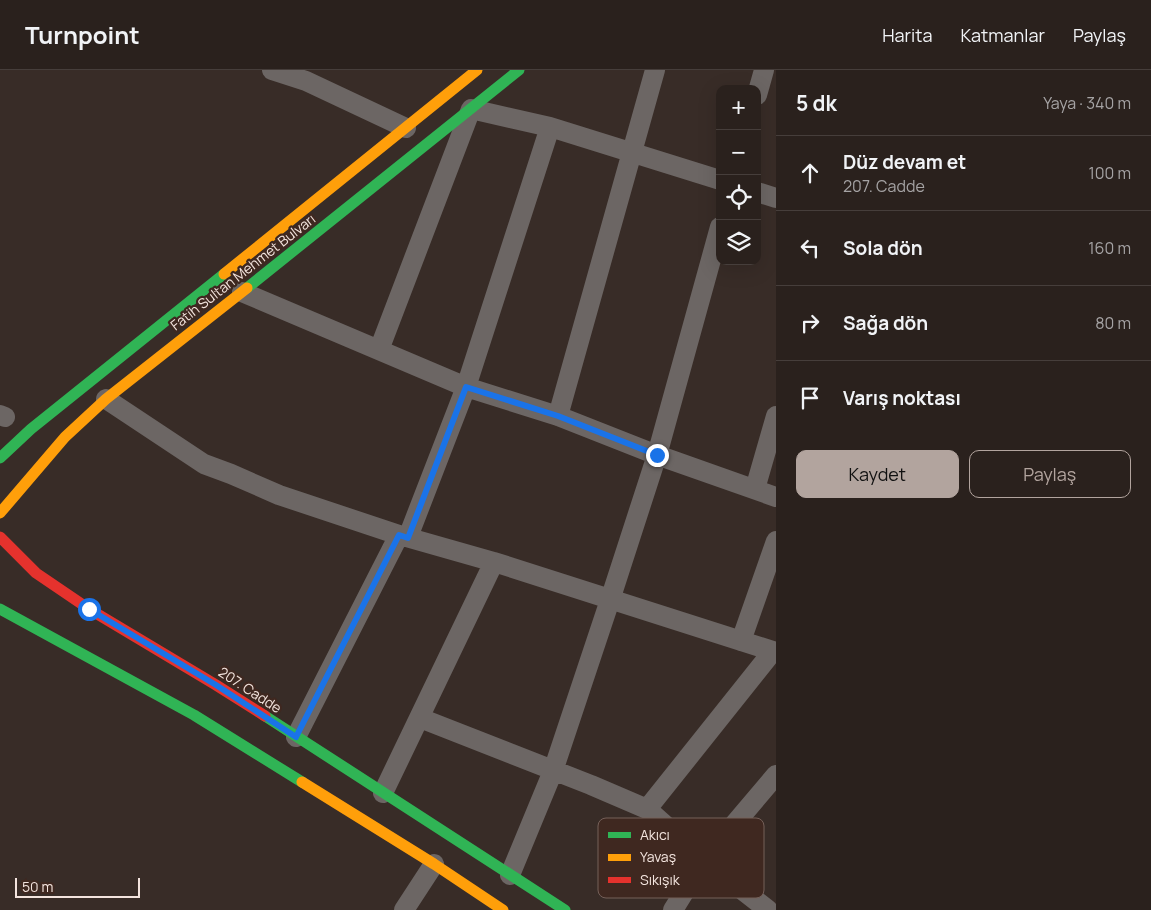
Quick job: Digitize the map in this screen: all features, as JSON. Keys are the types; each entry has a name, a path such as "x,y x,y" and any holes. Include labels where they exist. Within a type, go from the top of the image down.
{"street":[{"path":"272,70 306,82 406,128"},
{"name":"Fatih Sultan Mehmet Bulvarı","path":"0,458 31,429 477,70"},
{"name":"Fatih Sultan Mehmet Bulvarı","path":"0,513 65,436 106,399 519,70"},
{"path":"558,416 654,70"},
{"path":"760,85 764,70"},
{"path":"379,350 471,109 550,127 716,179"},
{"path":"296,737 404,536 466,387 550,127"},
{"path":"761,193 776,198"},
{"path":"510,875 553,771 610,600 657,455 716,241"},
{"path":"242,292 466,387 558,416 657,455 776,497"},
{"path":"106,399 204,464 279,495 775,652 648,809"},
{"path":"754,489 776,416"},
{"name":"207. Cadde","path":"0,537 36,573 89,609 216,685 565,910"},
{"path":"741,641 776,541"},
{"path":"383,794 494,562"},
{"path":"0,609 194,715 434,864 502,910"},
{"path":"420,718 591,785 648,809 658,818"},
{"path":"740,818 776,776"},
{"path":"404,910 434,864"},
{"path":"673,910 680,898"},
{"path":"753,898 768,910"}],"traffic: fast":[{"path":"247,288 519,70"},
{"path":"0,458 31,429 224,274"},
{"path":"0,609 194,715 302,782"},
{"path":"265,716 565,910"}],"traffic: slow":[{"path":"224,274 477,70"},
{"path":"0,513 65,437 106,399 247,288"},
{"path":"302,782 434,864 503,910"}],"traffic: jam":[{"path":"0,537 36,573 89,609 265,716"}],"route":[{"path":"89,609 216,685 296,737 399,535 408,538 466,387 558,416 657,455"}]}
